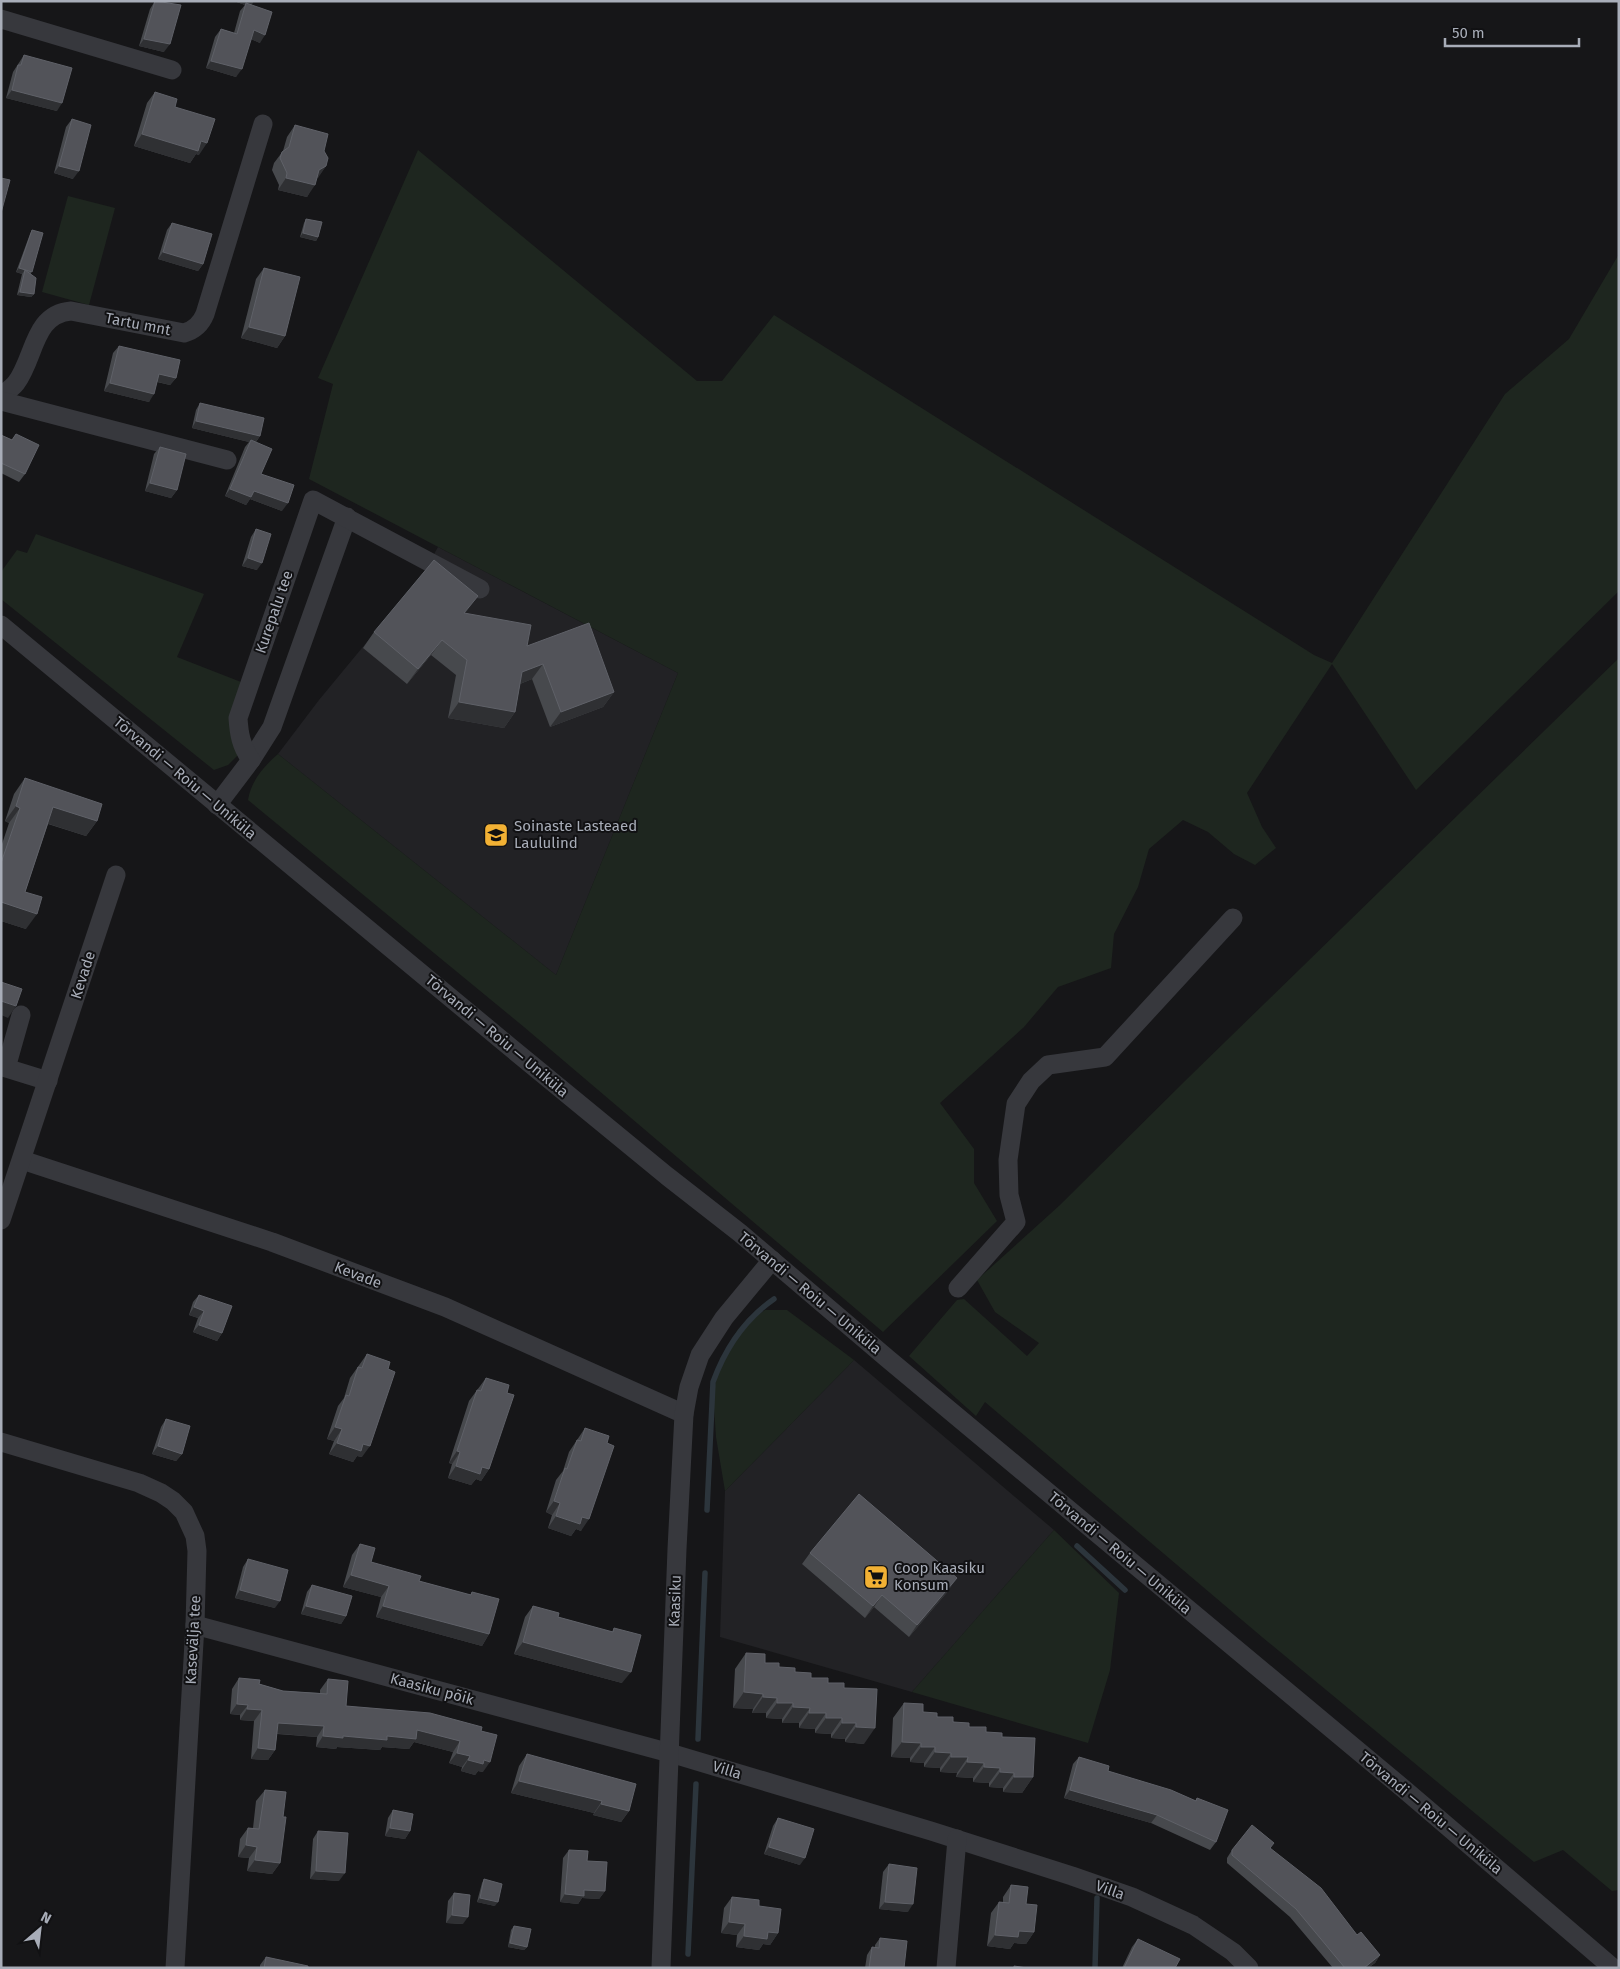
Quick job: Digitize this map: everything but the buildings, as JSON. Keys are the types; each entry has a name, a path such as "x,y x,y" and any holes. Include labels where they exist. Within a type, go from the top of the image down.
{"street":[{"path":"1,19 172,70"},
{"name":"Tartu mnt","path":"1,396 16,382 44,323 53,315 71,311 184,333 198,326 205,314 263,124"},
{"path":"1,401 227,460"},
{"name":"Kurepalu tee","path":"251,760 244,751 239,736 238,718 313,500 480,589"},
{"path":"217,805 251,760 272,727 348,517"},
{"name":"Tõrvandi — Roiu — Uniküla","path":"1,625 217,805 772,1260 1405,1790 1613,1968"},
{"name":"Kevade","path":"1,1220 116,875"},
{"path":"958,1288 1016,1222 1009,1195 1008,1160 1016,1104 1031,1081 1048,1065 1105,1057 1233,918"},
{"path":"20,1015 6,1068 48,1080"},
{"name":"Kevade","path":"22,1160 272,1242 445,1307 684,1414"},
{"name":"Kaasiku","path":"661,1968 684,1414 689,1387 700,1355 724,1318 772,1260"},
{"name":"Kasevälja tee","path":"1,1442 139,1483 161,1493 184,1512 195,1536 197,1551 195,1625 175,1968"},
{"name":"Kaasiku põik","path":"195,1625 670,1753"},
{"name":"Villa","path":"670,1753 957,1839 1132,1897 1193,1926 1233,1952 1249,1968"},
{"path":"946,1968 957,1839"}],"shaded area":[{"path":"418,150 697,381 722,381 774,315 1314,655 1332,663 1505,394 1569,339 1619,254 1619,591 1416,790 1332,664 1247,793 1262,827 1276,848 1255,865 1234,854 1208,832 1183,820 1149,849 1138,887 1114,934 1111,968 1058,987 1024,1027 940,1103 974,1149 974,1183 997,1221 883,1332 524,1027 248,800 252,786 259,774 278,754 556,975 678,673 309,479 333,384 318,378"},
{"path":"68,196 115,208 89,305 42,292"},
{"path":"36,534 204,594 177,657 241,682 238,755 228,765 214,770 1,599 1,572 17,550 27,553"},
{"name":"Soinaste Lasteaed Laululind","path":"438,547 678,673 556,975 278,754 319,700 423,574"},
{"path":"1619,658 1619,1890 1612,1891 1563,1850 1534,1862 1262,1637 985,1402 976,1416 909,1356 957,1300 964,1299 1027,1356 1039,1343 995,1312 977,1280 1060,1205"},
{"path":"765,1310 787,1310 854,1360 725,1491 716,1437 713,1393 722,1358 738,1329"},
{"path":"854,1360 1054,1530 912,1692 720,1637 725,1491"},
{"path":"1054,1530 1119,1593 1110,1670 1088,1743 912,1692"}],"waterway":[{"path":"707,1510 713,1382 730,1347 745,1325 774,1299"},
{"path":"1077,1546 1125,1590"},
{"path":"698,1739 705,1573"},
{"path":"688,1954 696,1784"},
{"path":"1095,1968 1097,1898"}],"place":[{"name":"Soinaste Lasteaed Laululind","path":"496,835"},
{"name":"Coop Kaasiku Konsum","path":"876,1577"}]}
